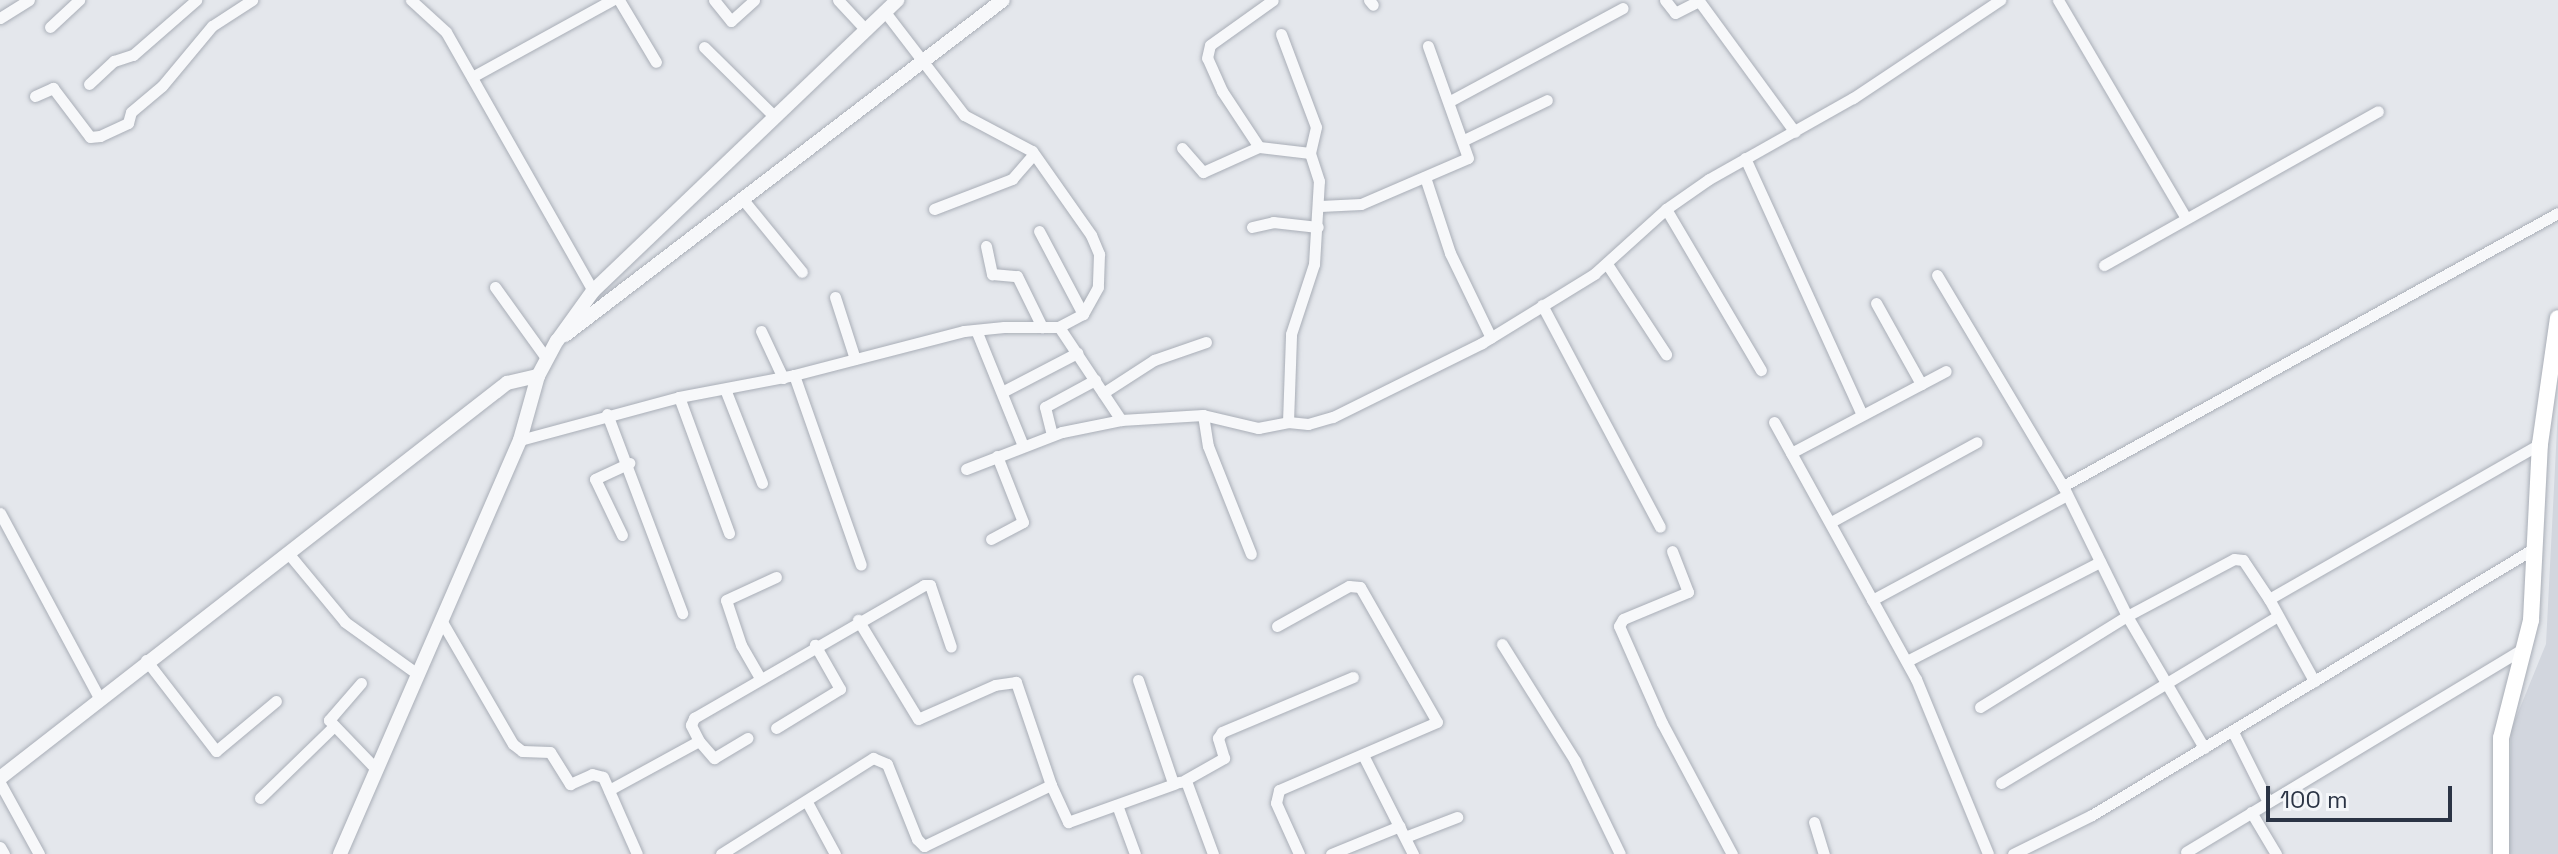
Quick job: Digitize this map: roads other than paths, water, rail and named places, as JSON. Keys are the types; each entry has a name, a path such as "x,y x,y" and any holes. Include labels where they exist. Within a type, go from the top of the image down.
{"main road":[{"path":"2501,854 2501,738 2531,620 2540,444 2558,318"}],"street":[{"path":"0,18 29,0"},
{"path":"50,27 79,0"},
{"path":"89,84 119,59 133,55 196,0"},
{"path":"35,96 53,88 90,137 100,136 128,123 131,112 162,86 212,26 252,0"},
{"path":"411,0 435,19 472,77 593,291"},
{"path":"472,77 612,0"},
{"path":"619,0 656,62"},
{"path":"714,0 731,21 754,0"},
{"path":"838,0 866,30"},
{"path":"340,854 416,673 520,440 538,376 557,341 593,291 897,0"},
{"path":"557,341 745,202 924,58 1003,0"},
{"path":"1259,147 1222,91 1207,51 1273,0"},
{"path":"1665,0 1675,13 1699,1 1795,132"},
{"path":"966,469 1052,435 1121,420 1203,415 1246,428 1288,422 1308,424 1333,417 1491,338 1607,264 1666,209 1745,158 1795,132 2000,0"},
{"path":"2058,0 2186,218"},
{"path":"1450,101 1623,8"},
{"path":"520,440 607,414 788,377 976,330 1059,327 1083,314 1098,287 1099,254 1034,154 1021,142 964,115 924,58 885,12"},
{"path":"1281,34 1316,127 1310,153 1320,206 1309,287 1291,334 1288,422"},
{"path":"1320,206 1361,204 1468,158 1428,46"},
{"path":"704,47 775,117"},
{"path":"1464,140 1547,100"},
{"path":"2104,265 2378,111"},
{"path":"1182,148 1203,172 1259,147 1310,153"},
{"path":"934,209 1012,179 1034,154"},
{"path":"1745,158 1862,415"},
{"path":"1425,177 1450,253 1491,338"},
{"path":"745,202 802,272"},
{"path":"1666,209 1761,370"},
{"path":"1872,600 2558,213"},
{"path":"1252,227 1273,222 1318,227"},
{"path":"1039,231 1083,314"},
{"path":"986,246 992,274 1010,272 1017,276 1042,327"},
{"path":"1607,264 1666,354"},
{"path":"1937,275 2065,490 2127,616 2204,748"},
{"path":"495,287 546,358"},
{"path":"835,297 855,359"},
{"path":"1876,303 1921,384"},
{"path":"1542,305 1660,527"},
{"path":"1059,327 1121,420"},
{"path":"976,330 1023,446"},
{"path":"761,331 788,377 861,565"},
{"path":"1103,393 1154,360 1206,342"},
{"path":"1002,392 1077,353"},
{"path":"1791,453 1946,371"},
{"path":"39,854 0,781 146,660 507,383 538,376"},
{"path":"1052,435 1045,407 1095,380"},
{"path":"725,389 762,483"},
{"path":"679,397 729,533"},
{"path":"607,414 629,463 682,613"},
{"path":"1203,415 1208,446 1251,554"},
{"path":"1774,422 1907,661 1988,854"},
{"path":"1831,522 1977,442"},
{"path":"2269,599 2540,444"},
{"path":"991,539 1023,522 997,456"},
{"path":"622,535 595,479 629,463"},
{"path":"0,513 99,698"},
{"path":"2013,854 2092,815 2533,549"},
{"path":"1672,551 1688,592 1623,619 1619,626 1662,723 1732,854"},
{"path":"288,553 345,622 416,673"},
{"path":"1980,707 2127,616 2236,559 2250,568 2314,681"},
{"path":"1907,661 2100,562"},
{"path":"760,678 735,633 726,600 776,577"},
{"path":"747,738 714,758 699,741 691,725 694,718 815,645 928,584 951,647"},
{"path":"1277,626 1349,586 1364,590 1437,722 1364,757 1276,793 1299,854"},
{"path":"2001,783 2278,616"},
{"path":"441,620 517,748 550,752 566,782 575,785 598,774 609,790 637,854"},
{"path":"858,620 918,719 995,685 1016,682 1051,785 1068,822 1179,782 1224,758 1218,738 1222,732 1353,677"},
{"path":"1502,644 1575,761 1620,854"},
{"path":"776,728 840,689 815,645"},
{"path":"2185,853 2524,648"},
{"path":"146,660 216,751 276,701"},
{"path":"1138,680 1179,782 1213,854"},
{"path":"361,683 329,717 333,727 375,768"},
{"path":"260,798 333,727"},
{"path":"2233,732 2268,802"},
{"path":"609,790 699,741"},
{"path":"721,854 740,849 878,757 887,764 917,839 930,845 1051,785"},
{"path":"1364,757 1413,854"},
{"path":"807,802 835,854"},
{"path":"1117,805 1135,854"},
{"path":"2251,812 2276,854"},
{"path":"1331,854 1457,817"},
{"path":"1814,822 1824,854"},
{"path":"0,847 4,854"}]}
